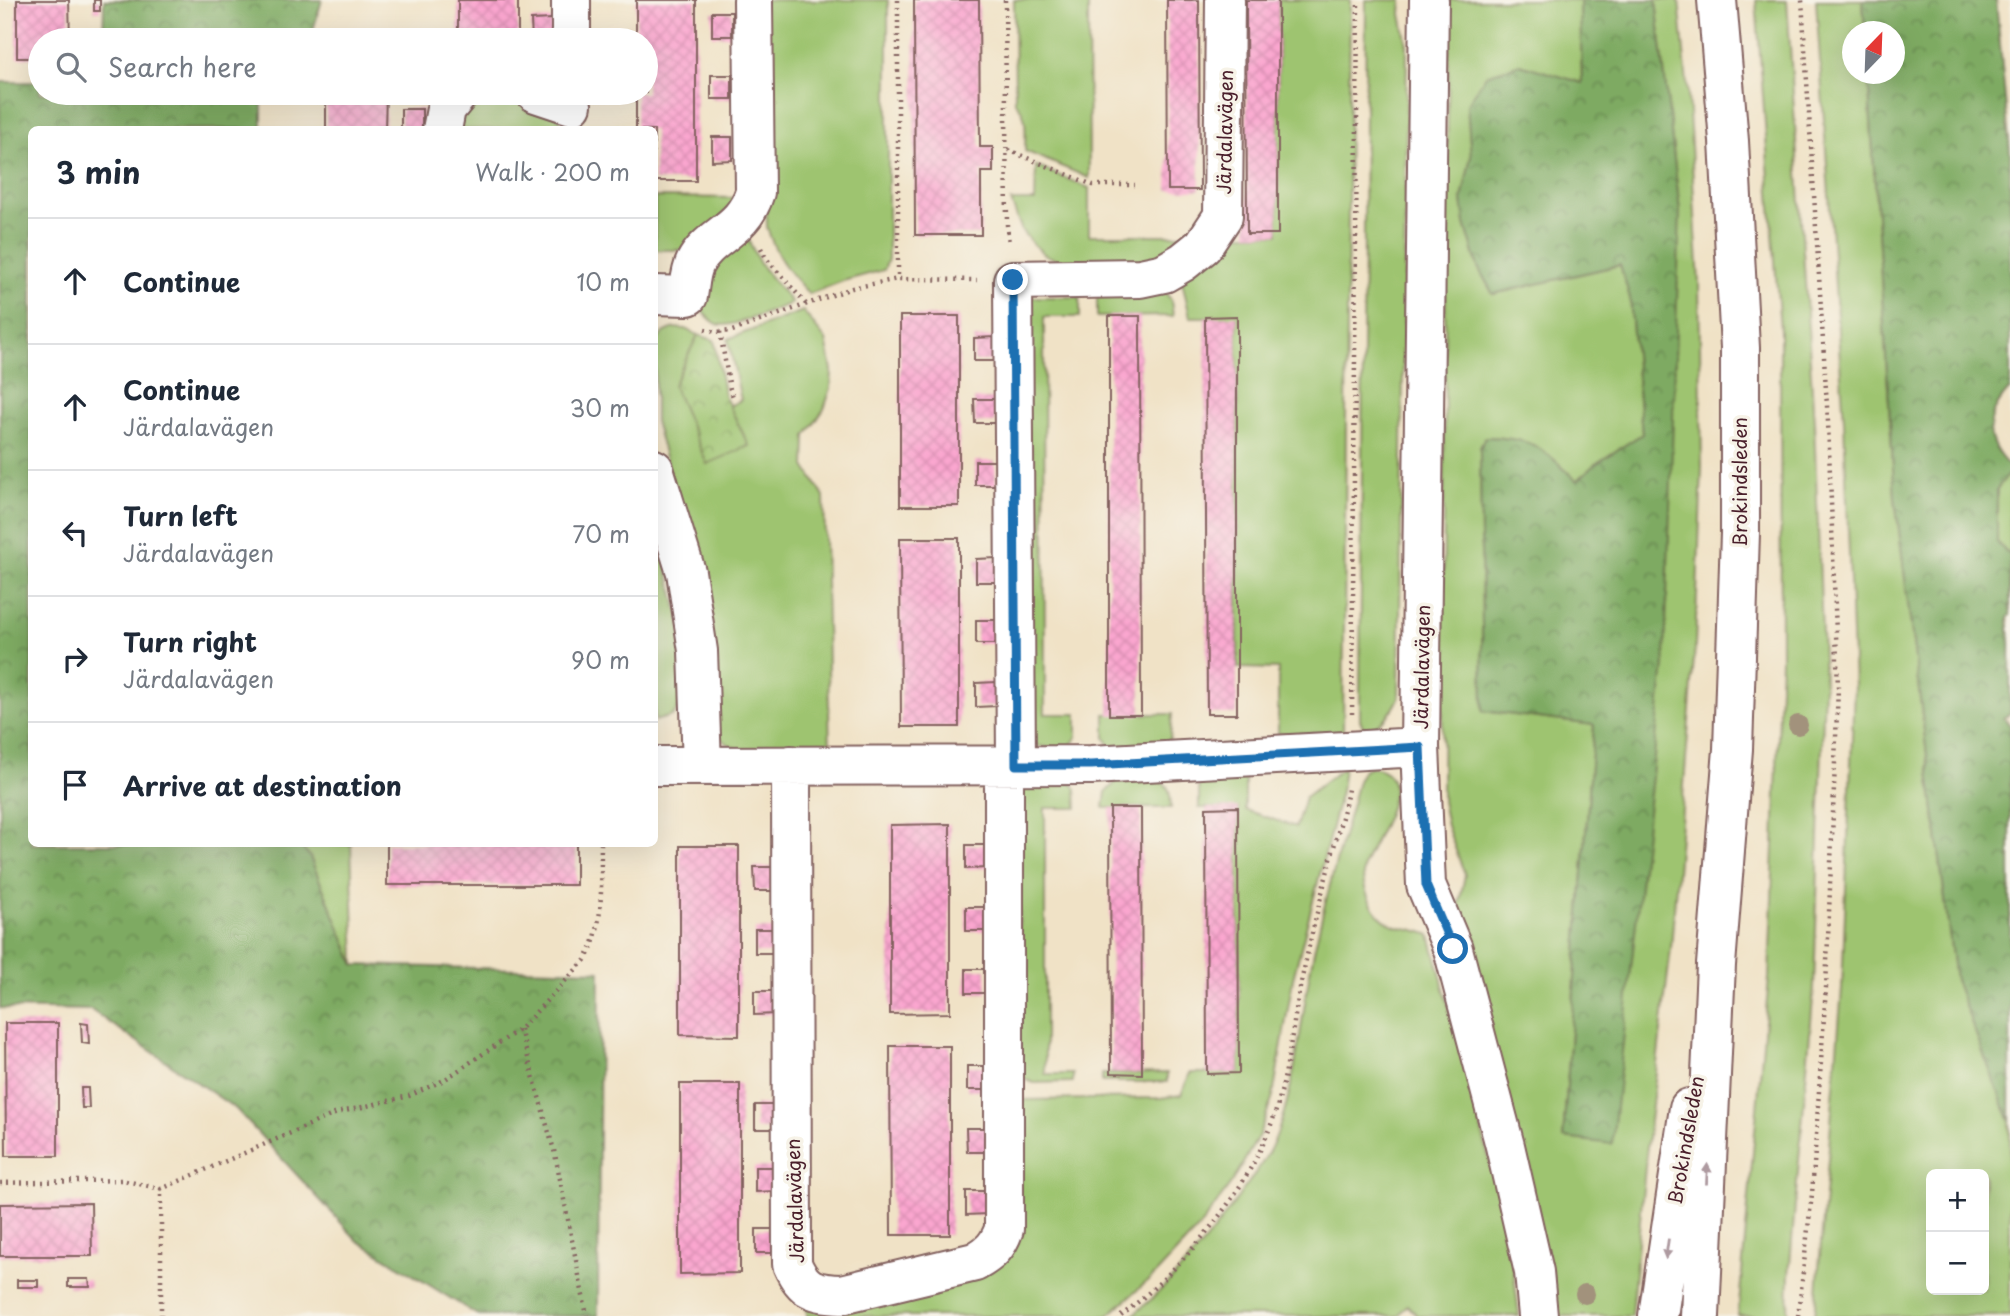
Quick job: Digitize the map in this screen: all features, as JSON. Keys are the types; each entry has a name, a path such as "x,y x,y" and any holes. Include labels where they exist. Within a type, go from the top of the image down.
{"street":[{"path":"571,0 571,28"},
{"path":"671,296 702,254 747,212 755,192 753,0"},
{"name":"Järdalavägen","path":"791,765 792,1264 797,1277 807,1288 824,1294 842,1294 975,1262 990,1254 998,1245 1004,1229 1013,280 1140,278 1164,273 1202,246 1223,216 1225,0"},
{"name":"Järdalavägen","path":"1429,0 1420,747 1426,885 1453,949 1505,1146 1534,1272 1538,1316"},
{"name":"Brokindsleden","path":"1700,1316 1716,965 1732,750 1740,533 1740,348 1729,141 1717,0"},
{"path":"443,126 446,109 450,105"},
{"path":"658,482 686,572 698,651 702,766"},
{"name":"Järdalavägen","path":"658,766 1091,765 1420,747"},
{"name":"Brokindsleden","path":"1658,1316 1682,1144 1716,965"}],"path":[{"path":"898,0 898,279"},
{"path":"671,296 700,328 720,332 732,331 852,288 898,279 1013,280 1007,225 1005,0"},
{"path":"1121,1316 1171,1272 1202,1236 1248,1172 1266,1138 1279,1102 1301,979 1347,795 1352,750 1359,0"},
{"path":"1798,1316 1812,1194 1826,988 1838,688 1828,422 1802,0"},
{"path":"1007,150 1093,185 1135,185"},
{"path":"747,212 766,258 806,304"},
{"path":"720,332 734,399"},
{"path":"0,1182 122,1180 161,1189 337,1113 409,1096 444,1080 520,1029 585,960 593,948 599,927 601,847"},
{"path":"520,1029 555,1154 587,1316"},
{"path":"161,1189 161,1316"}],"green space":[{"path":"104,0 322,0 314,28 103,28"},
{"path":"762,0 888,0 888,259 884,270 809,294 784,264 767,227"},
{"path":"1014,0 1088,0 1089,178 1025,151 1024,118 1015,102"},
{"path":"1278,0 1350,0 1343,732 1278,734 1278,669 1238,668 1237,317 1190,317 1178,275 1217,234 1278,234"},
{"path":"1366,0 1402,0 1401,14 1407,45 1399,698 1385,718 1365,731 1360,720 1360,701"},
{"path":"1450,0 1580,0 1582,84 1520,64 1467,105 1471,156 1462,200 1465,223 1478,267 1493,294 1621,265 1630,298 1642,434 1594,465 1577,481 1546,453 1527,443 1485,437 1480,448 1483,711 1594,725 1563,1138 1680,211 1656,0 1679,0 1688,94 1699,283 1702,468 1695,646 1671,948 1647,1146 1631,1316 1557,1316 1457,914 1465,875 1447,826 1442,801"},
{"path":"1580,0 1656,0 1680,211 1665,656 1612,1144 1563,1138 1594,725 1483,711 1480,448 1485,437 1527,443 1546,453 1577,481 1594,465 1642,434 1630,298 1620,265 1493,294 1478,267 1465,223 1462,200 1471,156 1467,105 1486,75 1520,64 1582,83"},
{"path":"1756,0 1787,0 1814,422 1824,686 1814,987 1789,1275 1788,1316 1738,1316 1769,978 1781,660 1780,330"},
{"path":"1816,0 1863,0 1864,21 1842,21 1842,84 1869,84 1895,498 1955,980 2010,1122 2010,1316 1815,1316 1842,989 1854,687 1844,421"},
{"path":"1863,0 1996,0 2010,153 2010,389 1996,409 1990,428 1995,447 2010,467 2010,472 1997,489 1997,542 2010,555 2010,714 2004,718 2010,725 2010,1122 1955,980 1895,498 1869,84 1905,84 1905,21 1864,21"},
{"path":"0,82 28,82 28,105 262,105 262,126 28,126 28,847 300,847 309,855 355,965 600,971 598,1316 479,1316 357,1240 236,1109 91,1010 0,1008"},
{"path":"466,105 542,105 556,115 561,126 453,126"},
{"path":"1036,166 1089,188 1089,235 1195,235 1151,262 1066,263 1045,255 1022,231 1011,201 1035,201"},
{"path":"658,197 740,198 693,250 658,250"},
{"path":"744,231 760,264 792,303 732,324 717,324 700,308 702,276"},
{"path":"1165,292 1171,300 1173,316 1097,317 1097,296"},
{"path":"1026,297 1080,297 1080,317 1044,317 1045,714 1077,714 1077,737 1067,750 1030,745"},
{"path":"803,311 826,340 832,370 831,388 824,409 806,436 805,466 824,497 830,751 739,751 719,738 672,482 658,432 658,340 663,333 674,328 685,329 698,335 674,386 749,446 729,406 741,400 728,339"},
{"path":"698,335 714,340 725,397 749,446 707,464 673,385"},
{"path":"2010,472 2010,555 1997,542 1997,489"},
{"path":"658,530 681,625 681,705 672,716 658,720"},
{"path":"1105,714 1172,714 1170,739 1162,745 1111,747 1105,738"},
{"path":"1344,767 1341,791 1293,979 1273,1096 1259,1135 1233,1181 1197,1230 1156,1274 1107,1316 807,1316 806,1302 987,1263 1022,1100 1160,1098 1181,1095 1190,1073 1239,1073 1238,808 1199,808 1199,787 1203,778 1245,772 1245,810 1296,827 1305,797"},
{"path":"1370,767 1385,772 1392,781 1393,794 1390,809 1364,866 1364,886 1372,905 1385,921 1430,935 1509,1234 1519,1316 1418,1316 1407,1305 1398,1316 1132,1316 1177,1274 1204,1243 1256,1172 1274,1142 1290,1090 1313,956 1329,890 1358,781 1364,769"},
{"path":"1158,780 1168,788 1171,808 1104,808 1106,792 1116,782"},
{"path":"1071,782 1076,789 1077,808 1045,808 1045,1074 1073,1074 1073,1082 1034,1083 1017,1076 1021,784"},
{"path":"300,847 351,847 355,965 309,855"},
{"path":"1167,1073 1167,1082 1102,1082 1102,1074"}],"building":[{"path":"17,0 69,0 70,28 28,28 28,58 17,58"},
{"path":"94,0 100,0 100,11 94,11"},
{"path":"458,0 518,0 518,28 458,28"},
{"path":"636,0 696,0 696,181 658,181 658,126 636,126 636,105 658,105 658,28 636,28"},
{"path":"914,0 979,0 980,147 993,147 993,172 981,172 981,235 915,235"},
{"path":"1167,0 1199,0 1200,190 1168,190"},
{"path":"1246,0 1278,0 1278,234 1247,234"},
{"path":"712,12 732,12 732,36 712,36"},
{"path":"552,19 552,28 531,28 531,20"},
{"path":"711,75 732,75 732,99 711,99"},
{"path":"326,105 386,105 385,126 326,126"},
{"path":"401,109 422,109 422,126 401,126"},
{"path":"712,137 732,137 732,160 712,161"},
{"path":"900,316 959,316 959,506 900,506"},
{"path":"1109,316 1140,316 1141,715 1109,715"},
{"path":"1237,316 1237,714 1207,714 1205,317"},
{"path":"995,337 995,361 974,361 974,338"},
{"path":"974,399 995,399 995,423 975,423"},
{"path":"975,461 995,461 996,485 975,485"},
{"path":"900,538 959,538 959,727 901,727"},
{"path":"997,558 997,582 976,582 976,559"},
{"path":"976,620 996,620 997,644 976,644"},
{"path":"997,682 997,706 976,707 976,683"},
{"path":"1238,807 1239,1073 1207,1074 1206,808"},
{"path":"1110,808 1141,808 1142,1074 1111,1073"},
{"path":"950,824 950,1013 890,1014 890,825"},
{"path":"966,845 987,845 987,868 966,869"},
{"path":"680,846 739,846 739,1036 680,1035"},
{"path":"387,847 576,847 576,885 387,885"},
{"path":"754,867 775,867 775,891 755,891"},
{"path":"966,907 987,907 987,931 966,931"},
{"path":"755,929 775,929 776,953 755,953"},
{"path":"966,969 986,969 987,993 966,993"},
{"path":"754,991 775,991 775,1014 754,1015"},
{"path":"5,1023 58,1023 58,1156 6,1156"},
{"path":"81,1023 88,1024 89,1044 82,1043"},
{"path":"890,1046 950,1046 950,1235 891,1235"},
{"path":"967,1066 987,1066 988,1090 967,1090"},
{"path":"680,1084 740,1084 740,1273 680,1274"},
{"path":"81,1088 88,1088 89,1108 82,1108"},
{"path":"755,1105 775,1105 776,1129 755,1129"},
{"path":"966,1128 987,1128 987,1152 967,1152"},
{"path":"755,1167 776,1167 776,1191 755,1192"},
{"path":"966,1191 987,1191 987,1214 966,1215"},
{"path":"91,1203 92,1256 0,1256 0,1204"},
{"path":"756,1229 776,1229 776,1253 756,1253"},
{"path":"68,1279 89,1279 90,1287 68,1287"},
{"path":"17,1280 38,1280 38,1287 17,1287"}],"route":[{"path":"1013,280 1016,765 1091,765 1420,747 1426,885 1453,949"}]}
